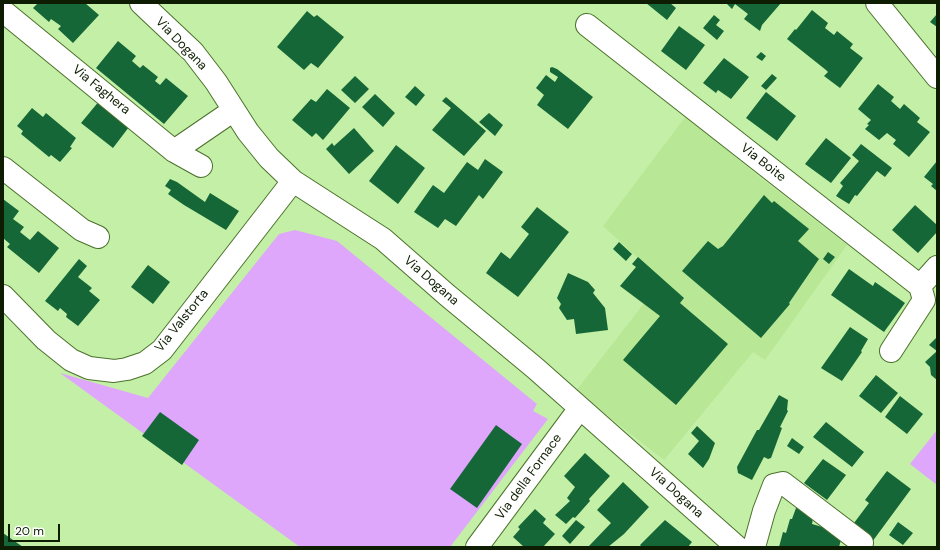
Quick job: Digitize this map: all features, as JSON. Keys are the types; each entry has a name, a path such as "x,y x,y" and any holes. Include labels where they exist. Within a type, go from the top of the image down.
{"street":[{"name":"Via Dogana","path":"141,3 193,52 216,82 248,132 269,158 293,181 383,239 447,295 535,368 737,547"},
{"path":"877,3 937,77"},
{"name":"Via Faghera","path":"3,11 104,92 174,151 201,166"},
{"name":"Via Boite","path":"587,25 920,286"},
{"path":"174,151 234,110"},
{"path":"3,168 82,230 98,237"},
{"name":"Via Valstorta","path":"3,296 46,340 71,360 89,368 114,371 127,369 145,363 162,350 293,181"},
{"path":"891,351 924,300 920,286 937,267"},
{"name":"Via della Fornace","path":"477,547 580,408"},
{"path":"754,547 764,511 774,485 783,483 862,542"}],"shaded area":[{"path":"686,116 757,175 847,245 765,360 753,352 664,460 576,391 662,280 603,226"},
{"path":"295,230 337,241 537,404 533,411 548,419 450,547 300,547 60,373 148,398 279,234"},
{"path":"937,430 937,485 910,464"}],"building":[{"path":"38,3 85,3 99,15 73,43 58,29 61,26 51,19 49,22 33,8"},
{"path":"646,3 670,3 676,8 667,20"},
{"path":"726,3 781,3 762,25 760,31 744,19 748,14 735,4 732,9"},
{"path":"812,10 828,23 825,28 834,35 837,31 853,44 850,48 863,58 840,88 824,76 828,72 826,70 787,39"},
{"path":"307,11 314,17 317,15 344,37 318,68 311,63 304,70 277,47"},
{"path":"937,14 937,27 930,22"},
{"path":"714,15 720,20 716,25 724,31 717,40 703,28"},
{"path":"679,26 705,45 686,70 661,51"},
{"path":"118,41 136,56 132,61 140,68 143,65 158,77 155,81 160,85 166,78 188,96 164,124 96,68"},
{"path":"761,52 766,56 762,61 756,57"},
{"path":"724,58 749,77 731,99 718,90 716,93 703,83"},
{"path":"552,67 557,69 593,97 568,129 537,105 544,95 536,88 546,75 555,82 558,77 550,72 550,68"},
{"path":"772,74 777,78 766,90 761,86"},
{"path":"355,76 369,89 355,103 341,90"},
{"path":"878,84 894,97 891,101 900,109 904,104 920,118 917,122 930,132 909,157 893,144 896,140 887,133 879,140 865,129 871,120 858,109"},
{"path":"415,86 425,95 416,106 405,97"},
{"path":"327,89 350,108 323,140 316,133 312,137 292,120 311,99 316,102"},
{"path":"766,92 796,116 777,141 746,118"},
{"path":"375,94 395,113 383,127 362,107"},
{"path":"446,97 486,131 464,156 432,130 451,108 442,101"},
{"path":"100,100 129,127 113,148 81,123"},
{"path":"32,108 43,117 46,113 76,138 70,147 72,148 60,162 51,155 49,157 21,134 23,131 17,126"},
{"path":"489,113 503,125 495,136 479,122"},
{"path":"354,128 374,151 349,174 326,149 332,143 334,146"},
{"path":"826,138 851,158 831,183 805,164"},
{"path":"861,144 892,168 885,177 877,171 857,196 855,195 849,204 836,196 843,186 840,183 859,161 852,155"},
{"path":"396,145 425,168 398,204 369,181"},
{"path":"485,159 503,172 483,199 479,195 456,226 445,219 438,228 414,212 433,185 444,193 467,162 478,170"},
{"path":"937,161 937,191 931,186 933,184 924,177"},
{"path":"170,179 177,182 205,202 210,193 239,211 226,230 168,194 171,190 165,186"},
{"path":"764,195 772,203 774,201 809,229 798,241 819,259 789,303 790,304 761,338 682,271 708,241 718,249 723,246"},
{"path":"3,199 19,211 13,219 24,227 20,232 30,240 38,231 59,248 39,273 7,247 10,244 3,238"},
{"path":"915,205 937,225 937,232 918,253 892,230"},
{"path":"537,207 569,232 518,297 486,273 501,252 510,259 529,234 521,227"},
{"path":"619,242 632,254 626,261 613,249"},
{"path":"828,252 835,257 829,264 823,259"},
{"path":"638,257 684,298 680,303 728,344 676,405 623,360 660,316 620,286 636,267 632,264"},
{"path":"79,259 87,266 78,277 92,288 89,291 100,300 78,326 66,317 67,314 60,308 58,311 45,301"},
{"path":"148,265 170,282 153,304 131,287"},
{"path":"849,269 873,286 875,282 905,303 884,332 831,295"},
{"path":"568,273 588,282 595,290 593,293 605,308 608,330 576,334 574,319 567,320 559,308 561,304 557,298"},
{"path":"850,327 868,339 861,351 862,352 842,381 821,368"},
{"path":"937,337 937,351 929,345"},
{"path":"937,351 937,380 931,375 930,367 925,362"},
{"path":"876,375 898,393 881,413 859,396"},
{"path":"779,395 788,400 788,411 780,427 782,428 771,458 768,459 764,457 752,480 738,473 737,467 757,430 759,430"},
{"path":"900,396 923,414 907,434 885,417"},
{"path":"160,412 199,440 182,465 142,436"},
{"path":"826,422 864,452 852,467 813,437"},
{"path":"496,425 522,444 477,508 450,489"},
{"path":"697,426 715,443 709,459 703,468 688,454 699,441 691,433"},
{"path":"792,438 804,447 799,454 787,446"},
{"path":"585,453 610,476 589,499 590,501 575,518 573,517 566,524 555,515 570,501 567,498 575,487 564,476"},
{"path":"823,459 846,475 827,500 804,483"},
{"path":"887,471 911,489 872,542 851,527 869,503 865,500"},
{"path":"623,482 649,507 624,534 608,547 588,547 611,523 597,510"},
{"path":"796,508 814,513 812,524 843,533 839,547 779,547 783,532 786,533 790,519 792,519"},
{"path":"535,509 546,519 543,523 555,534 543,547 524,547 513,537 520,529 518,527"},
{"path":"576,520 585,527 570,544 562,536"},
{"path":"665,520 692,542 688,547 642,547 640,545"},
{"path":"898,522 913,533 903,545 889,535"},
{"path":"3,533 23,547 3,547"}]}
